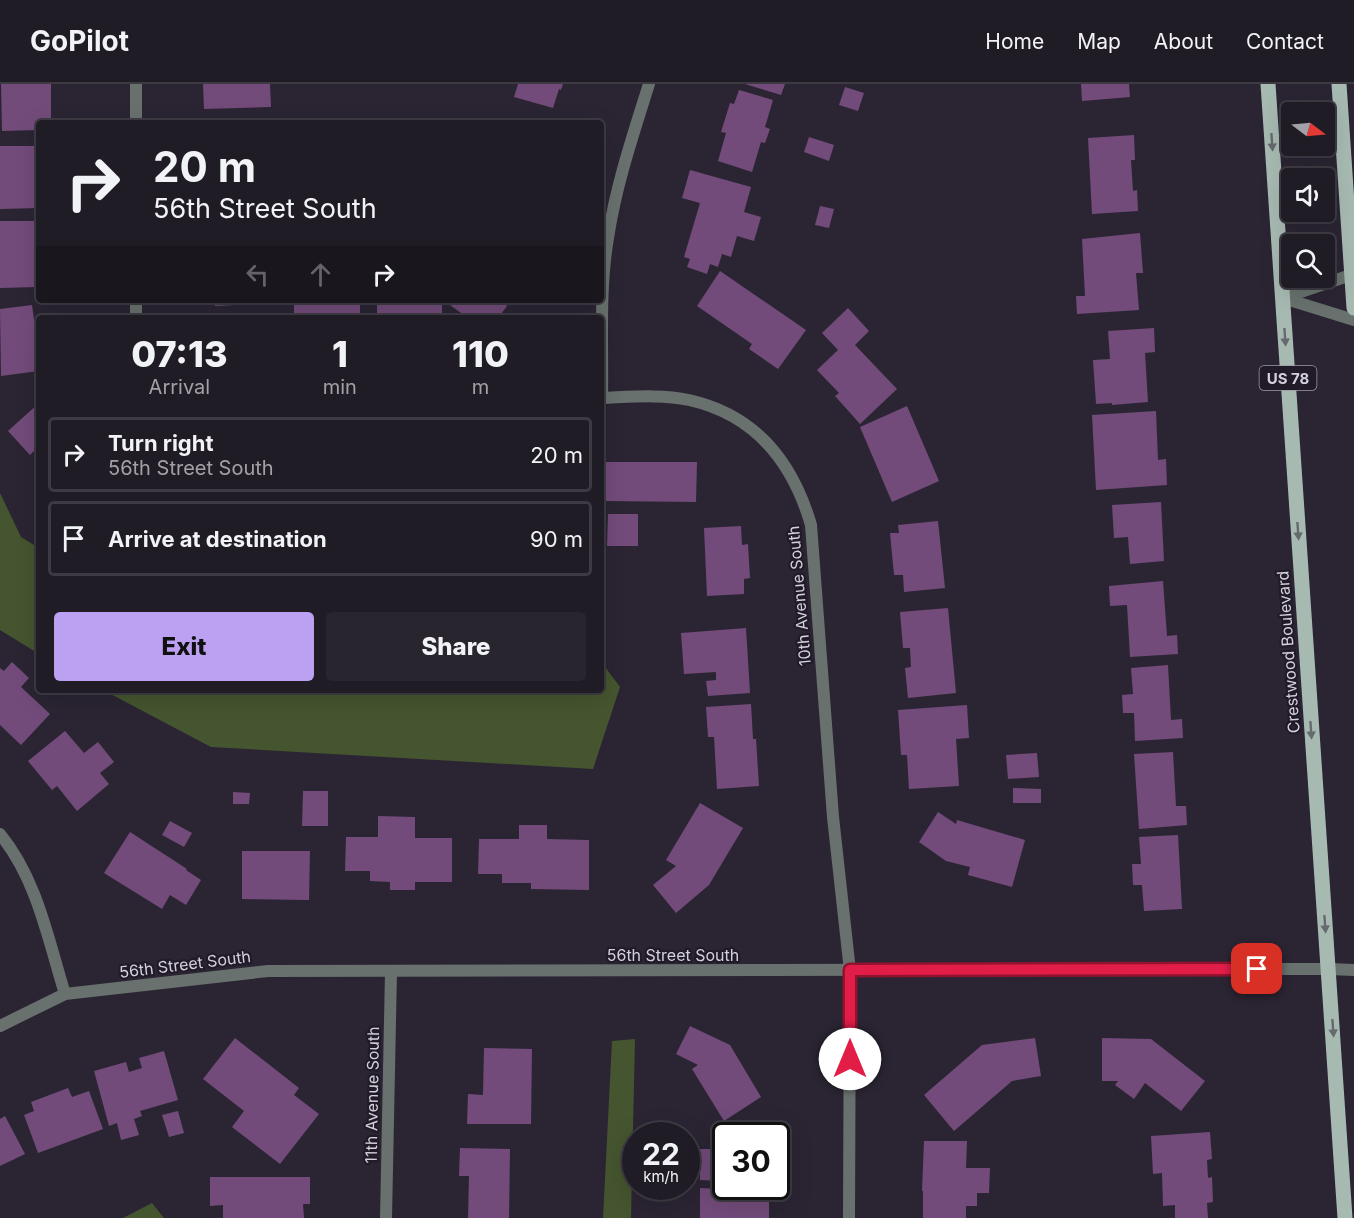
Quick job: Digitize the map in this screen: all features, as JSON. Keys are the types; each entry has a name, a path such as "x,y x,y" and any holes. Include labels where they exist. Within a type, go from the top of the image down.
{"main road":[{"name":"Crestwood Boulevard","path":"1268,84 1345,1218"},
{"path":"1339,84 1354,308"}],"street":[{"path":"136,84 136,120"},
{"name":"10th Avenue South","path":"604,283 607,241 619,181 649,84"},
{"path":"1282,298 1353,274"},
{"path":"1282,298 1354,320"},
{"name":"10th Avenue South","path":"604,398 667,397 689,400 730,416 749,427 767,443 795,480 812,525 833,817 850,970 849,1218"},
{"path":"0,834 22,866 34,892 65,994"},
{"name":"56th Street South","path":"0,1026 65,994 268,971 1354,970"},
{"name":"11th Avenue South","path":"386,1218 391,972"}],"green space":[{"path":"0,493 21,537 36,546 36,652 0,630"},
{"path":"604,666 620,687 593,769 211,747 109,693 604,693"},
{"path":"635,1039 633,1122 622,1122 622,1200 631,1200 631,1218 603,1218 612,1041"},
{"path":"152,1203 164,1218 123,1218"}],"building":[{"path":"1,84 51,84 51,119 36,120 36,130 2,131"},
{"path":"203,84 270,84 271,107 204,109"},
{"path":"518,84 563,84 553,108 514,97"},
{"path":"745,84 785,84 781,95"},
{"path":"1081,84 1129,84 1130,97 1082,101"},
{"path":"845,87 864,93 858,111 839,105"},
{"path":"739,90 773,100 765,127 770,129 765,143 761,142 752,172 718,161 726,133 721,132 730,103 734,104"},
{"path":"1134,135 1135,160 1131,160 1133,191 1137,190 1138,211 1092,214 1088,138"},
{"path":"809,137 834,145 829,161 804,152"},
{"path":"0,146 36,146 36,208 0,209"},
{"path":"690,170 751,187 744,212 761,217 754,241 737,236 731,257 722,254 718,267 710,264 707,274 687,267 690,259 684,257 700,203 682,198"},
{"path":"820,206 834,209 829,228 815,225"},
{"path":"0,221 36,221 36,287 0,288"},
{"path":"1140,233 1143,273 1136,273 1139,310 1077,314 1076,296 1085,296 1082,239"},
{"path":"720,271 806,330 778,369 749,349 752,344 697,306"},
{"path":"215,303 255,303 255,304 215,306"},
{"path":"294,303 360,303 360,315 294,315"},
{"path":"377,303 442,303 442,315 377,315"},
{"path":"451,303 504,303 507,306 500,315 464,315 450,305"},
{"path":"32,305 36,334 36,371 1,376 0,309"},
{"path":"848,308 869,331 855,345 897,389 860,424 835,396 839,393 817,370 838,350 822,333"},
{"path":"1154,328 1155,352 1145,353 1148,402 1096,404 1093,360 1110,359 1108,331"},
{"path":"36,406 36,449 30,455 8,431"},
{"path":"907,406 939,481 892,502 860,427"},
{"path":"1156,411 1158,460 1166,459 1167,485 1096,490 1092,415"},
{"path":"606,462 697,462 696,502 605,501"},
{"path":"1161,502 1164,561 1130,564 1128,537 1114,538 1112,505"},
{"path":"608,514 638,514 638,546 607,546"},
{"path":"938,521 945,588 904,592 903,575 894,575 890,533 899,533 898,525"},
{"path":"741,526 742,545 748,544 750,578 744,579 744,594 707,596 704,528"},
{"path":"1163,581 1167,636 1177,635 1178,654 1130,657 1127,605 1110,606 1109,586"},
{"path":"948,608 956,693 908,698 905,668 911,667 910,648 903,648 900,612"},
{"path":"746,628 750,693 708,696 706,681 716,680 716,672 684,674 681,633"},
{"path":"12,662 29,678 21,687 50,714 21,745 0,725 0,668 4,671"},
{"path":"1168,665 1171,720 1182,719 1183,738 1135,741 1134,713 1123,713 1122,695 1133,694 1131,668"},
{"path":"751,704 759,786 717,789 714,737 708,737 706,707"},
{"path":"967,705 969,738 956,739 959,786 909,789 907,755 901,755 898,710"},
{"path":"65,731 84,753 98,742 114,762 100,773 109,784 77,811 57,786 52,790 28,761"},
{"path":"1173,752 1176,806 1186,806 1187,825 1139,829 1134,754"},
{"path":"1037,753 1039,777 1008,779 1006,755"},
{"path":"1013,788 1041,789 1041,803 1013,803"},
{"path":"303,791 328,791 328,826 302,826"},
{"path":"233,792 250,793 249,804 233,804"},
{"path":"700,803 743,828 709,885 676,913 653,885 676,866 666,860"},
{"path":"938,812 956,824 957,820 1025,840 1012,887 968,875 970,867 946,861 919,842"},
{"path":"378,816 415,817 415,838 452,838 452,882 415,882 415,890 390,890 390,882 370,881 370,871 345,871 346,837 378,837"},
{"path":"170,821 192,833 184,847 162,835"},
{"path":"519,825 547,825 547,839 589,840 589,890 531,889 531,883 502,883 502,874 478,874 479,839 519,839"},
{"path":"130,832 201,880 186,905 170,895 162,909 104,873"},
{"path":"1178,835 1182,909 1144,911 1142,885 1133,885 1132,864 1141,864 1139,837"},
{"path":"242,851 310,851 309,900 242,899"},
{"path":"690,1026 730,1045 761,1097 724,1121 692,1069 698,1065 676,1054"},
{"path":"235,1038 299,1088 294,1095 319,1114 280,1164 232,1127 244,1111 203,1079"},
{"path":"1035,1038 1041,1076 1012,1081 954,1131 924,1095 982,1045"},
{"path":"1102,1038 1151,1039 1205,1081 1181,1111 1145,1083 1134,1099 1115,1085 1118,1081 1102,1081"},
{"path":"484,1048 532,1049 531,1124 467,1124 468,1094 483,1095"},
{"path":"164,1051 178,1100 140,1111 142,1116 134,1119 139,1135 121,1140 117,1123 109,1126 94,1071 126,1062 129,1072 142,1068 139,1058"},
{"path":"68,1088 72,1097 89,1091 103,1129 38,1153 24,1115 34,1111 31,1102"},
{"path":"178,1111 184,1133 169,1137 162,1115"},
{"path":"5,1116 25,1154 0,1166 0,1119"},
{"path":"1210,1132 1212,1159 1207,1160 1208,1178 1212,1177 1213,1202 1207,1203 1208,1218 1175,1218 1175,1205 1163,1206 1162,1173 1153,1174 1151,1136"},
{"path":"924,1141 967,1141 966,1168 990,1168 989,1193 977,1193 977,1206 966,1206 966,1218 923,1218"},
{"path":"460,1148 510,1149 509,1218 468,1218 469,1176 459,1176"},
{"path":"700,1149 712,1149 712,1181 700,1180"},
{"path":"210,1177 310,1177 310,1204 303,1204 304,1218 223,1218 223,1205 210,1206"},
{"path":"700,1188 712,1189 712,1200 769,1200 769,1218 700,1218"}],"route":[{"path":"850,1059 850,970 1257,969"}]}
